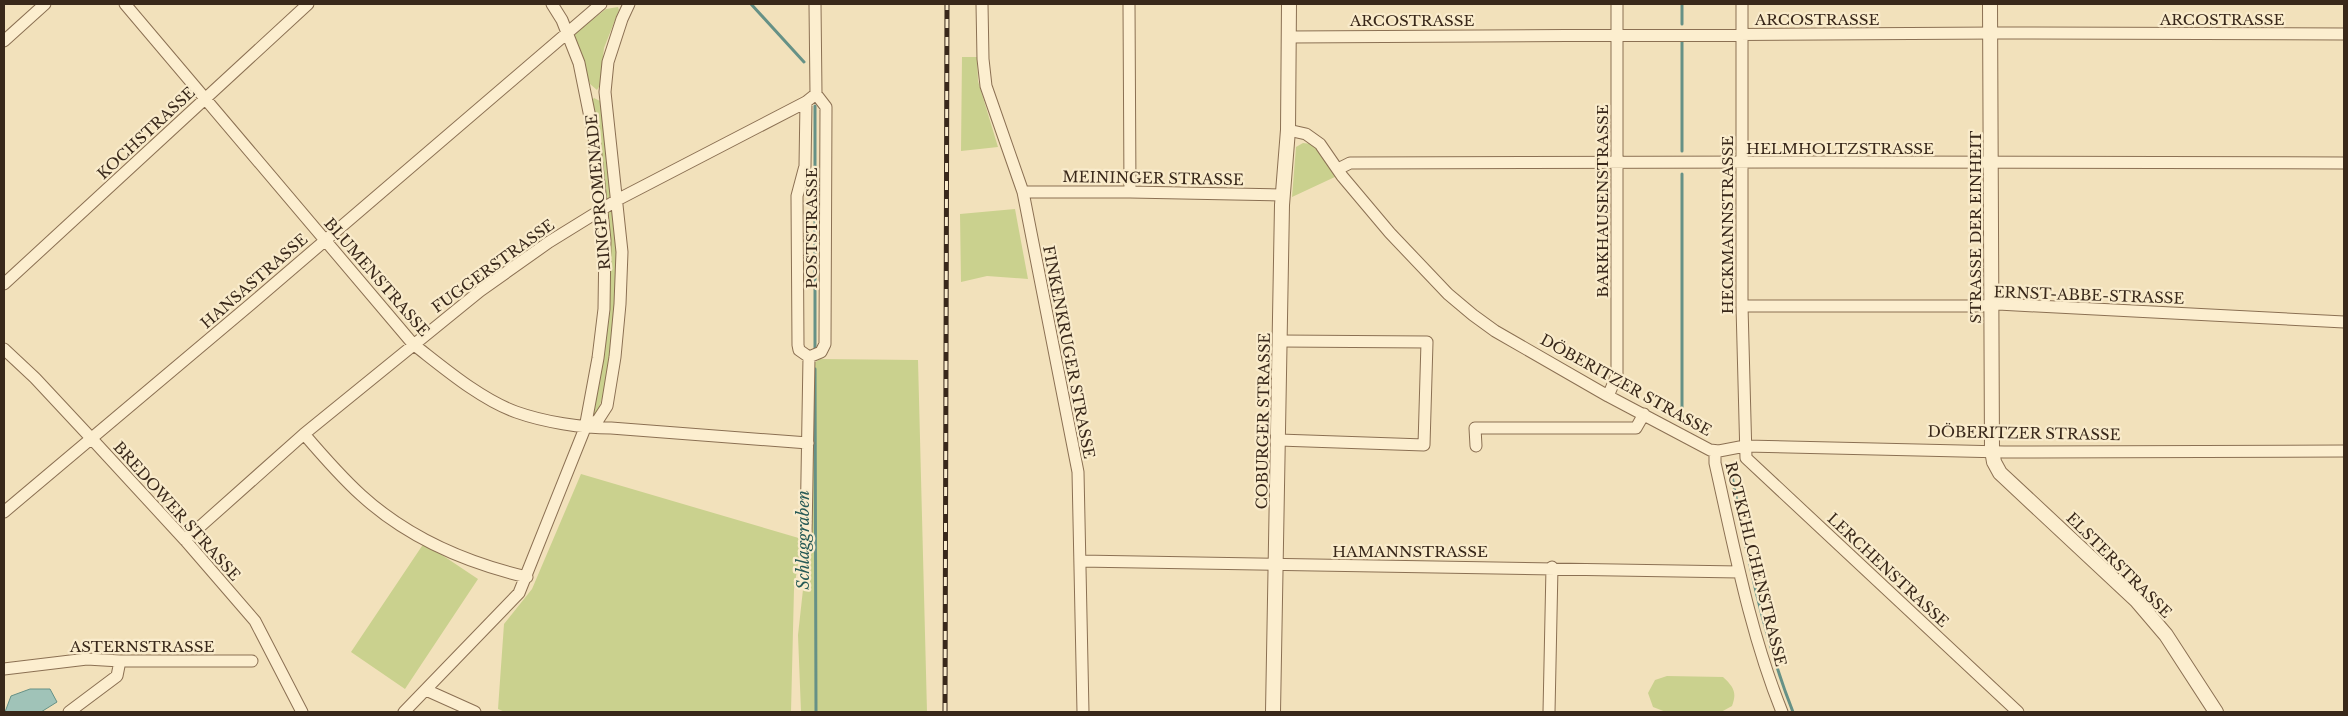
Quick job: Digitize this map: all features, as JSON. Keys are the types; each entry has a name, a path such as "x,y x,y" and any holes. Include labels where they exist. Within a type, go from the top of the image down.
{"street":[{"path":"4,42 45,4"},
{"name":"BLUMENSTRASSE","path":"125,4 413,344 462,382 516,412 585,428 611,428 804,442"},
{"name":"KOCHSTRASSE","path":"4,284 308,4"},
{"name":"RINGPROMENADE","path":"404,712 519,593 585,428 598,358 604,309 605,240 594,136 579,64 568,32 552,4"},
{"name":"HANSASTRASSE","path":"4,512 601,4"},
{"name":"RINGPROMENADE","path":"585,428 598,420 607,406 615,356 622,252 605,92 608,62 629,4"},
{"name":"POSTSTRASSE","path":"806,102 805,166 797,196 798,345 799,350 810,357 820,352 825,344 826,107 816,94 815,4"},
{"name":"FINKENKRUGER STRASSE","path":"982,4 983,59 986,86 1023,192 1078,472 1083,712"},
{"path":"1129,4 1130,192"},
{"path":"1288,130 1289,4"},
{"name":"BARKHAUSENSTRASSE","path":"1608,396 1617,375 1617,4"},
{"name":"HECKMANNSTRASSE","path":"1742,4 1742,306 1746,446"},
{"name":"STRASSE DER EINHEIT","path":"1990,4 1992,450"},
{"name":"ARCOSTRASSE","path":"1289,37 1617,34 2344,34"},
{"name":"RINGPROMENADE","path":"586,98 605,92"},
{"path":"806,102 816,94"},
{"name":"FUGGERSTRASSE","path":"185,540 304,434 413,344 487,286 549,242 617,200 806,102"},
{"name":"DÖBERITZER STRASSE","path":"1288,130 1297,131 1314,139 1390,233 1448,294 1473,315 1495,331 1608,396 1715,451 1746,446 1992,450 2344,452"},
{"name":"COBURGER STRASSE","path":"1273,712 1282,195 1288,130"},
{"name":"HELMHOLTZSTRASSE","path":"1338,169 1350,163 1617,161 1741,164 1991,162 2344,163"},
{"name":"MEININGER STRASSE","path":"1023,192 1282,195"},
{"name":"ERNST-ABBE-STRASSE","path":"1742,306 2061,306 2344,322"},
{"path":"1279,440 1424,445 1427,342 1280,341"},
{"name":"BREDOWER STRASSE","path":"4,349 35,378 91,438 185,540 255,621 302,712"},
{"path":"806,536 804,442 810,357"},
{"path":"1476,446 1475,428 1636,428 1644,414"},
{"path":"304,434 362,496 394,520 458,556 491,569 527,577"},
{"name":"LERCHENSTRASSE","path":"1746,446 1746,458 2018,712"},
{"name":"ELSTERSTRASSE","path":"1992,450 1994,462 2000,473 2137,601 2166,635 2216,712"},
{"name":"ROTKEHLCHENSTRASSE","path":"1715,451 1715,463 1739,572 1766,673 1782,712"},
{"name":"HAMANNSTRASSE","path":"1080,561 1276,565 1552,567 1739,572"},
{"path":"1548,712 1552,567"},
{"name":"ASTERNSTRASSE","path":"4,669 87,659 120,661 252,661"},
{"path":"69,712 116,676 120,661"},
{"path":"426,690 475,712"}],"green space":[{"path":"618,7 619,10 604,48 600,85 597,90 590,84 573,35 606,9"},
{"path":"962,57 977,57 978,81 998,147 961,151"},
{"path":"594,98 600,101 614,197 611,200 607,199 592,100"},
{"path":"1303,143 1312,144 1322,153 1337,176 1292,197 1296,147"},
{"path":"612,208 618,262 615,318 605,390 600,406 594,415 592,414 608,212"},
{"path":"1015,209 1028,279 987,276 961,282 960,214"},
{"path":"820,359 918,360 927,712 801,712 798,635 809,535 811,365"},
{"path":"581,474 802,539 794,589 791,712 505,712 498,709 504,624 532,589"},
{"path":"424,543 478,579 405,689 351,652"},
{"path":"1667,676 1723,677 1734,690 1732,706 1721,712 1666,712 1653,707 1648,693 1655,680"}],"water":[{"path":"30,689 50,689 57,702 41,712 5,712 11,696"}],"waterway":[{"name":"Schlaggraben","path":"751,4 804,62"},
{"path":"1682,4 1682,24"},
{"path":"1682,41 1682,151"},
{"name":"Schlaggraben","path":"815,106 815,348"},
{"path":"1682,174 1682,418"},
{"name":"Schlaggraben","path":"815,369 816,712"},
{"path":"1730,466 1764,622 1772,652 1793,712"}],"railway":[{"path":"945,712 947,4"}]}
